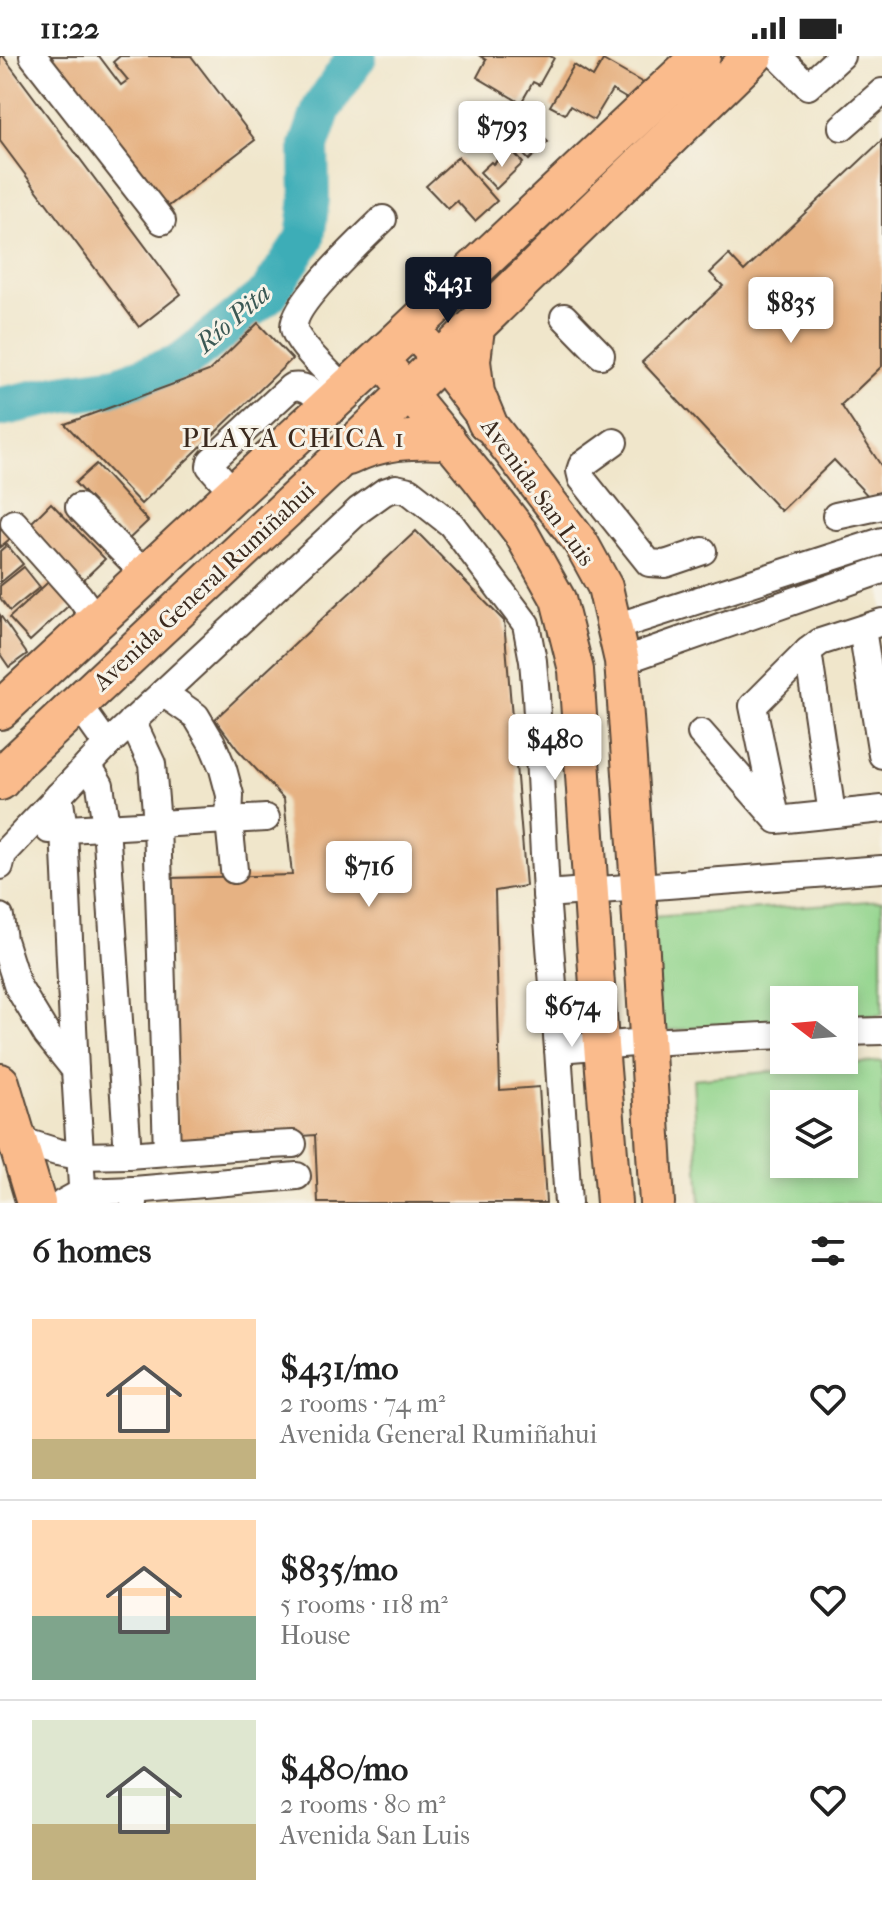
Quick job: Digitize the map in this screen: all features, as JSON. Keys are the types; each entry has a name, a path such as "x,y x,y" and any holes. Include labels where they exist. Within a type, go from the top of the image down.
{"highway":[{"name":"Avenida General Rumiñahui","path":"0,710 701,56"},
{"name":"Avenida General Rumiñahui","path":"0,781 16,762 441,361 753,56"},
{"path":"475,328 471,361 475,393 487,422"},
{"path":"335,463 361,449 389,441 418,438 446,440"},
{"path":"0,1083 35,1203"}],"main road":[{"name":"Avenida San Luis","path":"411,328 441,361 581,543 605,587 622,661 657,1203"},
{"name":"Avenida San Luis","path":"380,358 521,533 558,599 576,670 614,1203"},
{"path":"576,670 622,661"}],"street":[{"path":"33,56 162,221"},
{"path":"778,56 808,86 841,56"},
{"path":"842,127 882,92"},
{"path":"336,398 298,339 294,326 298,313 331,271 383,219"},
{"path":"564,317 601,355"},
{"path":"614,442 582,465 582,479 649,563 665,564 703,551"},
{"path":"0,866 3,854 107,745 359,510 384,492 396,488 409,491 451,524 526,624 536,696 546,894 568,1203"},
{"path":"836,516 882,506"},
{"path":"79,507 146,575"},
{"path":"14,523 79,596 97,621"},
{"path":"615,627 882,541"},
{"path":"622,661 882,570"},
{"path":"777,820 753,706 820,642 872,625 882,755"},
{"path":"808,651 832,814"},
{"path":"163,693 196,716 223,769 230,795 234,870"},
{"path":"78,704 107,745"},
{"path":"132,721 152,764 157,823 167,1152"},
{"path":"701,733 777,820"},
{"path":"88,765 100,785 106,826 128,1155"},
{"path":"59,795 64,829 79,1156 76,1199 134,1196 297,1176"},
{"path":"777,820 882,809"},
{"path":"25,831 266,818"},
{"path":"546,894 882,869"},
{"path":"0,917 3,940 18,987 47,1035 75,1070"},
{"path":"858,1032 882,1031"},
{"path":"558,1049 770,1036"},
{"path":"19,1140 79,1156 293,1144"}],"green space":[{"path":"882,900 882,1015 858,1017 858,986 770,986 770,1023 661,1031 653,917"},
{"path":"882,1061 882,1203 700,1203 693,1079 770,1072 858,1074 858,1063"}],"building":[{"path":"0,56 181,294 139,327 0,141"},
{"path":"48,56 99,56 121,85 128,80 113,62 120,56 191,56 255,140 165,209"},
{"path":"480,56 554,58 539,85 533,82 521,103 477,77 486,60"},
{"path":"603,60 645,84 634,103 612,90 594,120 570,106 565,114 550,106 574,65 593,77"},
{"path":"533,127 548,142 529,160 514,145"},
{"path":"882,140 882,366 841,405 882,467 882,495 870,498 834,460 781,511 642,362 723,286 710,273 729,255 744,271"},
{"path":"510,148 523,163 496,189 480,172"},
{"path":"458,157 497,201 475,221 457,201 448,209 426,186"},
{"path":"258,323 292,359 141,504 65,424 209,371"},
{"path":"96,464 148,521 128,540 75,483"},
{"path":"51,503 105,559 82,581 29,525"},
{"path":"0,524 11,538 0,547"},
{"path":"416,531 504,621 526,886 495,891 500,1090 539,1087 546,1203 318,1203 315,1135 178,1145 170,878 292,875 284,799 238,750 215,719"},
{"path":"7,545 23,564 0,583 0,551"},
{"path":"24,567 40,587 10,611 0,598 0,586"},
{"path":"56,575 77,598 30,641 9,618"},
{"path":"0,615 27,654 9,667 0,654"}],"waterway":[{"name":"Río Pita","path":"0,407 117,386 181,363 269,293 305,238 310,198 309,146 322,108 357,56"}],"district":[{"name":"PLAYA CHICA 1","path":"294,437"}]}
